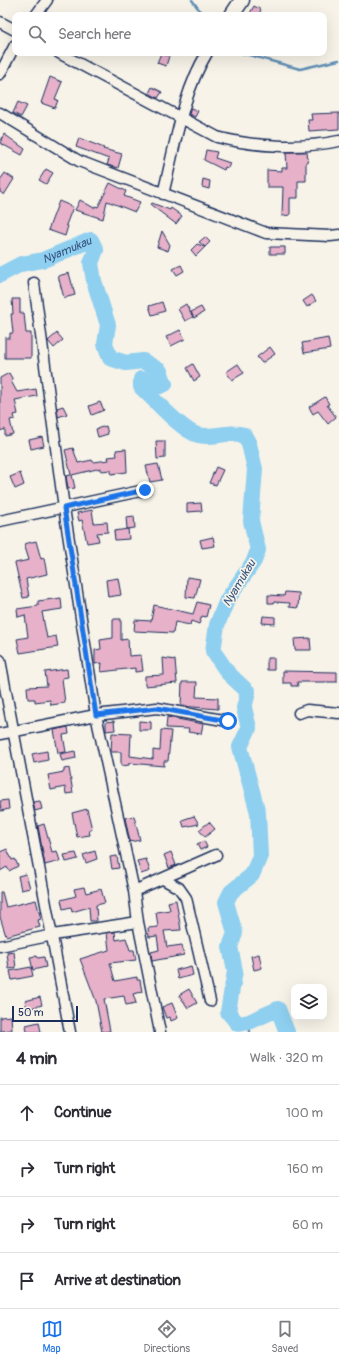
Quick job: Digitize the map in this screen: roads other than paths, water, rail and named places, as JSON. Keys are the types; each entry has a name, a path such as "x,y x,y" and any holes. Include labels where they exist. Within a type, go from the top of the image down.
{"street":[{"path":"38,12 47,0"},
{"path":"234,12 242,0"},
{"path":"0,22 12,28"},
{"path":"0,74 12,51"},
{"path":"64,56 216,137 240,143 316,146 339,141"},
{"path":"163,194 181,118 197,69 205,56"},
{"path":"0,113 79,161 266,233 330,236 339,235"},
{"path":"34,283 64,508 96,715 134,891 138,922 160,1032"},
{"path":"0,521 145,490"},
{"path":"0,660 53,935 70,1032"},
{"path":"0,734 96,715 157,708 228,721"},
{"path":"299,713 313,710 339,713"},
{"path":"134,891 216,855"},
{"path":"163,879 179,888 186,898 210,1001"},
{"path":"0,946 53,935 138,922"}],"waterway":[{"path":"192,0 201,12"},
{"path":"253,56 300,69 339,60"},
{"name":"Nyamukau","path":"0,275 21,264 43,260 91,240 96,250 91,263 94,281 108,325 105,344 110,358 126,363 143,361 160,371 165,384 160,386 141,379 141,387 184,428 198,435 204,436 232,433 244,435 249,444 255,469 251,521 258,550 254,561 227,600 217,625 213,651 228,673 248,692 244,708 249,728 240,747 258,813 260,856 252,875 231,892 226,902 235,933 230,947 235,971 228,1012 238,1024 249,1022 278,1009 287,1032"},
{"path":"249,1022 250,1032"}]}
